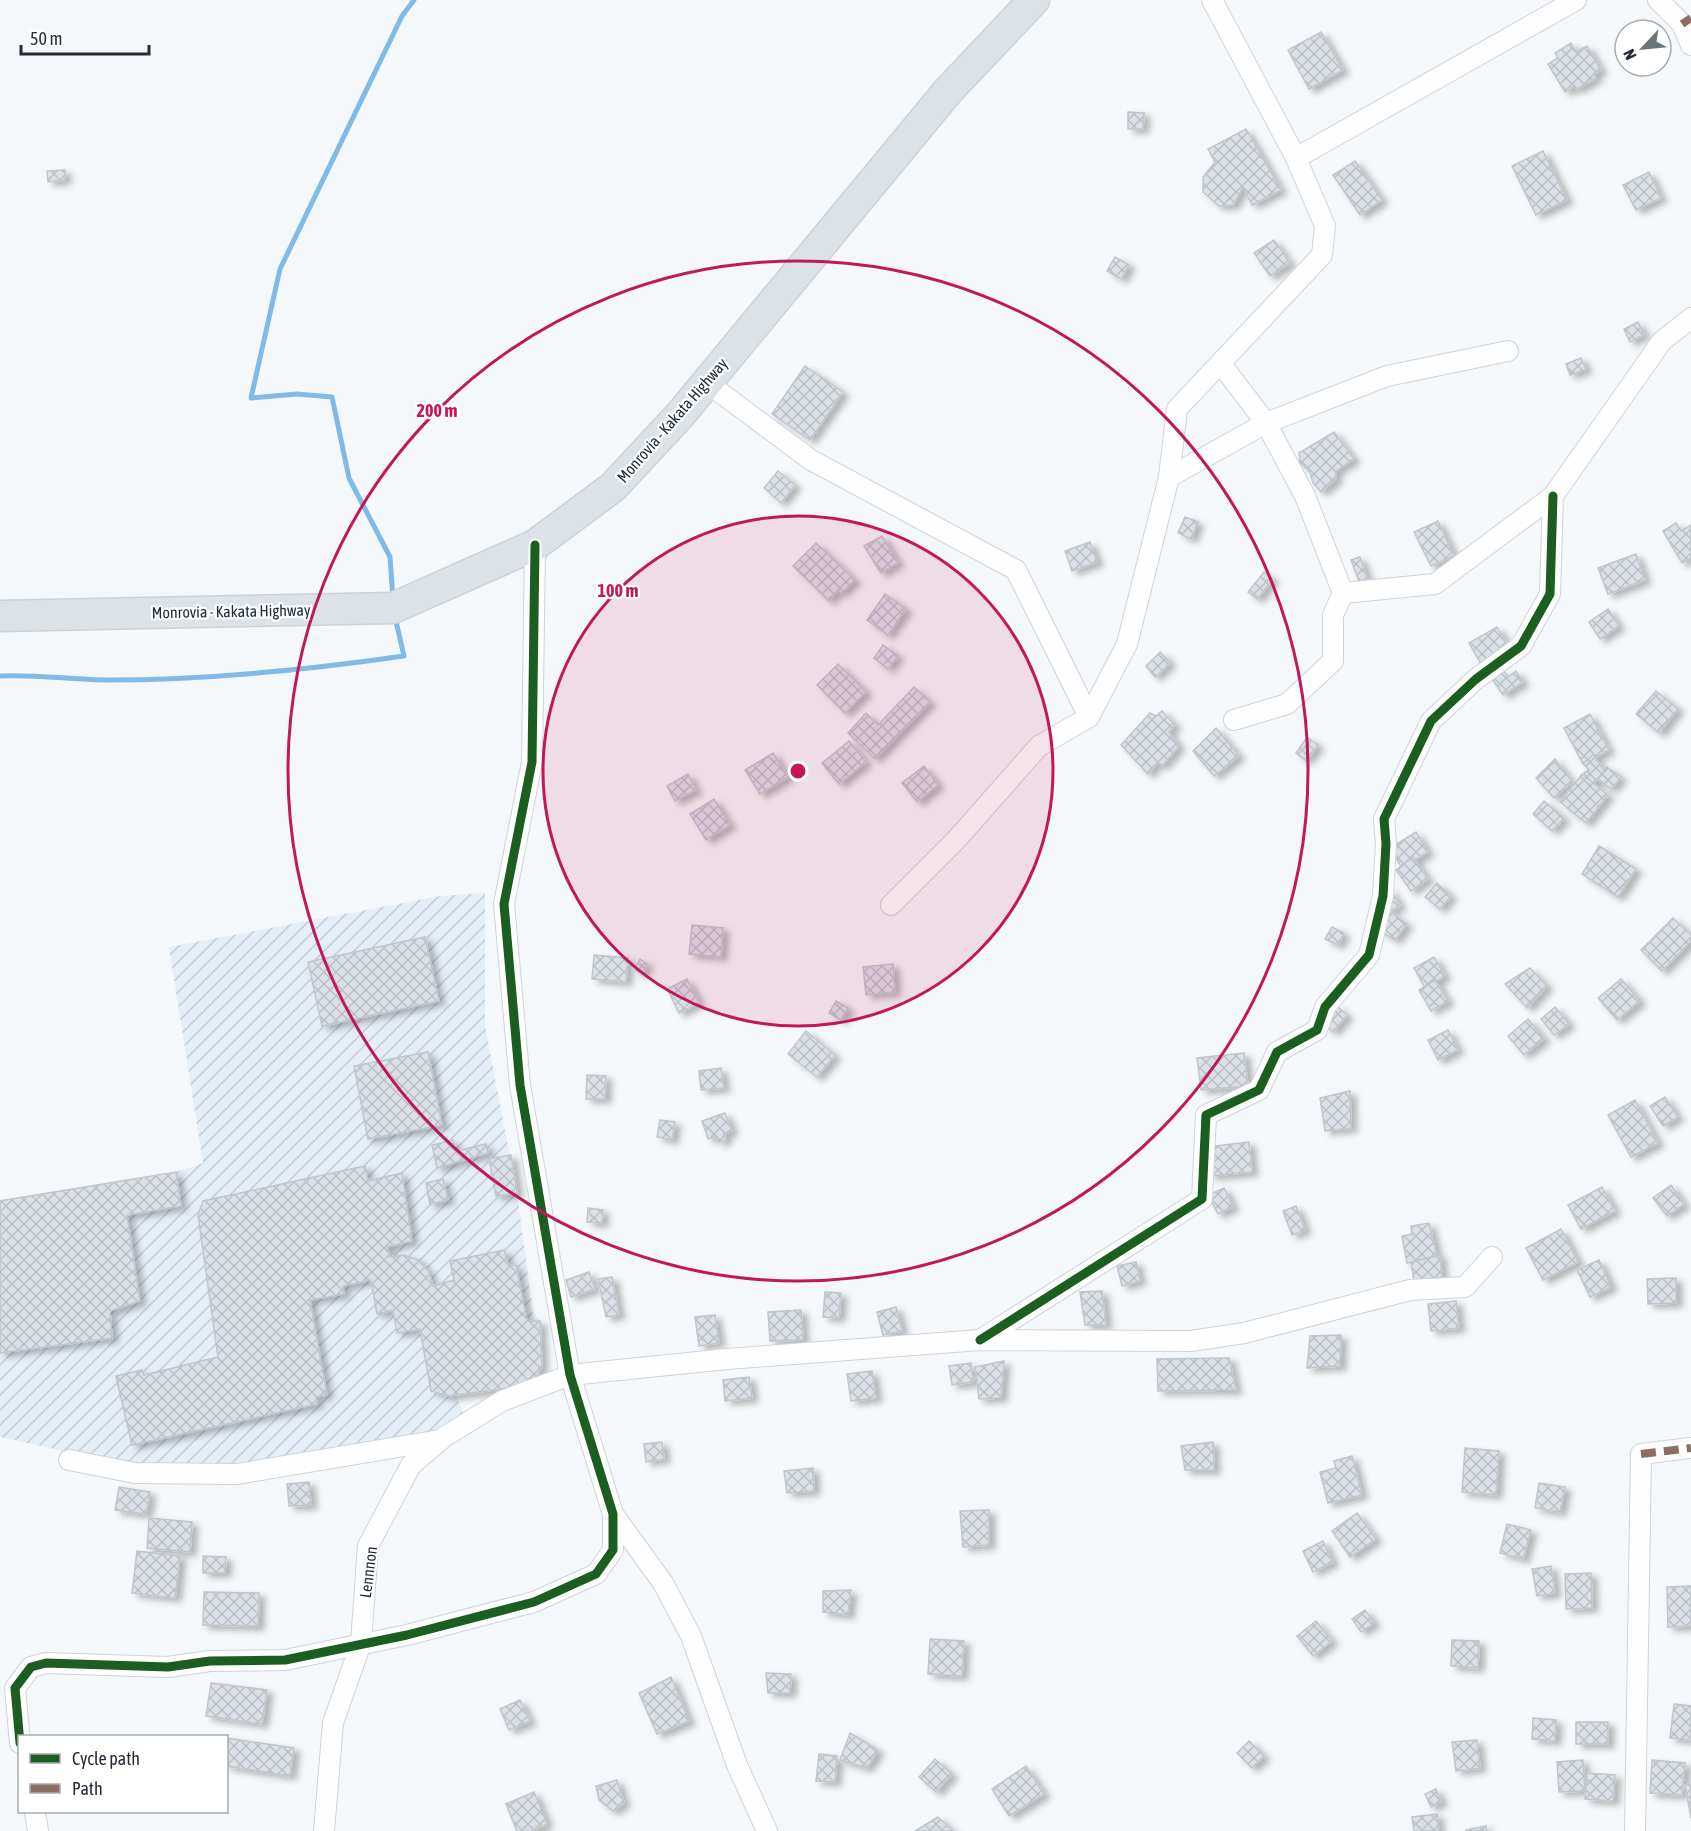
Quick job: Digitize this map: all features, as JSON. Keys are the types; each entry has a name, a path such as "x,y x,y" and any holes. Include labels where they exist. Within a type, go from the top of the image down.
{"highway":[{"name":"Monrovia - Kakata Highway","path":"0,616 393,608 535,545 613,487 680,415 948,91 1034,0"}],"street":[{"path":"891,905 956,840 1040,746 1089,717 1127,644 1170,477 1177,409 1322,255 1324,226 1296,158 1212,0"},
{"path":"1296,158 1576,0"},
{"path":"1658,0 1682,24 1691,45"},
{"path":"1343,593 1435,584 1553,496 1662,341 1691,318"},
{"path":"1170,477 1266,423 1387,376 1508,351"},
{"path":"1221,364 1266,423 1305,496 1343,593 1333,615 1333,661 1287,704 1234,720"},
{"path":"706,382 811,460 1016,570 1089,717"},
{"path":"980,1340 1202,1199 1206,1115 1259,1090 1277,1052 1317,1029 1324,1007 1369,955 1383,896 1386,844 1384,819 1431,721 1476,679 1521,646 1550,594 1553,496"},
{"path":"19,1735 15,1688 32,1667 46,1663 168,1667 210,1661 285,1660 407,1635 534,1602 596,1574 613,1550 613,1514 570,1374 520,1085 504,904 532,762 535,545"},
{"name":"Lennnon","path":"324,1831 333,1723 362,1643 368,1546 411,1465 440,1440 502,1401 570,1374 727,1359 980,1340 1202,1340 1244,1333 1410,1290 1465,1287 1492,1257"},
{"path":"69,1460 135,1473 237,1474 440,1440"},
{"path":"1635,1831 1641,1454 1691,1448"},
{"path":"613,1514 663,1583 691,1636 737,1765 766,1831"},
{"path":"35,1813 38,1831"}],"shaded area":[{"path":"485,893 485,1026 517,1193 533,1313 540,1321 542,1367 531,1385 456,1395 465,1417 424,1434 218,1466 127,1465 0,1437 0,1201 176,1172 203,1163 169,947 440,896"}],"building":[{"path":"1321,32 1343,70 1309,89 1288,50"},
{"path":"1571,43 1576,52 1587,46 1601,70 1594,74 1596,78 1577,89 1575,86 1565,92 1548,64 1558,58 1555,53"},
{"path":"1128,112 1144,113 1143,129 1128,129"},
{"path":"1246,129 1281,190 1252,205 1243,187 1233,205 1219,206 1203,192 1203,177 1215,162 1208,149"},
{"path":"1543,151 1567,200 1536,215 1512,166"},
{"path":"1355,161 1382,200 1360,215 1333,175"},
{"path":"65,170 65,180 48,182 47,171"},
{"path":"1649,172 1661,198 1636,210 1623,185"},
{"path":"1274,240 1290,263 1270,276 1254,253"},
{"path":"1115,257 1129,265 1121,279 1107,271"},
{"path":"1638,322 1644,335 1630,342 1624,329"},
{"path":"1581,358 1586,369 1570,375 1566,364"},
{"path":"805,366 843,392 810,440 772,414"},
{"path":"1334,432 1354,459 1336,471 1336,479 1321,492 1313,483 1310,472 1300,463 1299,453"},
{"path":"778,471 795,485 781,503 764,488"},
{"path":"1185,517 1198,522 1191,539 1178,533"},
{"path":"1438,521 1454,556 1431,566 1414,532"},
{"path":"1676,523 1681,531 1691,525 1691,558 1682,563 1663,531"},
{"path":"882,536 898,563 881,573 864,546"},
{"path":"1090,542 1097,562 1072,571 1065,551"},
{"path":"816,543 855,580 841,593 838,590 829,601 793,566"},
{"path":"1636,554 1645,580 1608,594 1598,568"},
{"path":"1360,557 1368,581 1360,584 1351,560"},
{"path":"1264,572 1273,579 1257,599 1248,592"},
{"path":"885,594 906,609 888,635 867,620"},
{"path":"1608,609 1619,626 1600,639 1589,622"},
{"path":"1497,627 1509,648 1481,664 1469,643"},
{"path":"883,645 898,656 888,669 874,658"},
{"path":"1160,652 1170,663 1155,677 1146,666"},
{"path":"838,664 866,692 845,713 817,685"},
{"path":"1504,671 1508,677 1516,671 1523,682 1503,695 1492,679"},
{"path":"914,687 930,702 875,759 848,733 866,713 878,725"},
{"path":"1656,691 1678,709 1659,733 1636,714"},
{"path":"1162,711 1175,725 1169,732 1179,746 1162,766 1158,762 1148,774 1121,745 1150,713 1156,716"},
{"path":"1590,714 1609,750 1583,764 1564,728"},
{"path":"1216,728 1239,756 1214,776 1193,751"},
{"path":"1307,737 1318,745 1306,761 1296,753"},
{"path":"849,741 866,762 839,784 822,763"},
{"path":"773,753 788,777 760,794 745,770"},
{"path":"1593,755 1606,773 1592,784 1584,773 1589,770 1583,763"},
{"path":"1555,759 1572,782 1554,798 1536,778"},
{"path":"924,766 938,785 917,802 902,783"},
{"path":"1607,767 1621,777 1611,789 1598,779"},
{"path":"688,774 696,790 675,801 667,786"},
{"path":"1582,774 1608,795 1586,823 1560,802"},
{"path":"714,799 730,825 706,840 690,814"},
{"path":"1544,801 1564,818 1552,831 1533,814"},
{"path":"1416,832 1428,852 1402,868 1390,848"},
{"path":"1599,846 1636,869 1618,897 1582,874"},
{"path":"1413,857 1428,879 1411,891 1396,870"},
{"path":"1437,883 1451,896 1440,909 1425,897"},
{"path":"1390,888 1400,906 1384,914"},
{"path":"1392,913 1407,924 1395,940 1378,930"},
{"path":"1673,918 1691,935 1691,941 1662,971 1641,950"},
{"path":"692,925 723,928 721,957 689,954"},
{"path":"1332,927 1344,933 1338,945 1325,939"},
{"path":"425,937 439,1001 322,1026 308,962"},
{"path":"594,955 628,958 626,982 592,979"},
{"path":"1434,957 1445,976 1425,988 1414,968"},
{"path":"640,959 647,964 642,974 634,970"},
{"path":"893,964 895,992 866,995 863,967"},
{"path":"1530,968 1547,986 1527,1008 1505,984"},
{"path":"687,979 699,1003 679,1013 667,989"},
{"path":"1621,979 1640,1001 1617,1020 1598,998"},
{"path":"1435,980 1448,1001 1431,1011 1419,990"},
{"path":"836,1001 848,1008 841,1020 829,1013"},
{"path":"1337,1006 1347,1015 1333,1032 1323,1023"},
{"path":"1555,1007 1569,1024 1554,1035 1541,1019"},
{"path":"1528,1019 1544,1039 1524,1055 1508,1036"},
{"path":"1448,1030 1458,1050 1438,1060 1428,1040"},
{"path":"806,1031 835,1055 817,1077 788,1054"},
{"path":"428,1052 442,1125 368,1139 354,1066"},
{"path":"1244,1053 1248,1086 1201,1090 1197,1058"},
{"path":"721,1068 724,1088 701,1090 699,1071"},
{"path":"587,1075 606,1076 605,1099 586,1099"},
{"path":"1350,1091 1351,1128 1325,1131 1320,1098"},
{"path":"1665,1097 1678,1117 1663,1126 1650,1106"},
{"path":"1635,1100 1658,1143 1631,1157 1608,1115"},
{"path":"725,1113 732,1131 724,1134 726,1140 719,1142 716,1136 708,1139 702,1121"},
{"path":"660,1120 675,1122 672,1140 657,1137"},
{"path":"453,1140 456,1151 486,1144 488,1153 437,1168 432,1145"},
{"path":"1249,1142 1252,1172 1210,1176 1207,1147"},
{"path":"511,1155 517,1193 496,1196 489,1159"},
{"path":"365,1166 368,1181 402,1173 412,1241 387,1247 390,1257 404,1255 418,1260 429,1272 433,1286 454,1280 450,1261 504,1250 509,1266 516,1265 527,1321 540,1321 542,1367 531,1385 448,1396 431,1391 420,1329 397,1333 393,1310 377,1314 371,1280 343,1286 344,1294 310,1300 327,1395 316,1397 317,1404 132,1445 116,1376 142,1370 144,1375 218,1357 198,1215 203,1201"},
{"path":"176,1172 181,1206 127,1215 140,1301 110,1311 112,1338 0,1353 0,1201"},
{"path":"443,1179 448,1200 430,1204 426,1183"},
{"path":"1671,1185 1684,1204 1667,1216 1653,1198"},
{"path":"1602,1187 1615,1211 1581,1229 1568,1205"},
{"path":"1224,1188 1233,1207 1218,1214 1208,1195"},
{"path":"1296,1206 1305,1230 1292,1235 1283,1211"},
{"path":"588,1208 603,1210 602,1223 587,1222"},
{"path":"1429,1223 1437,1257 1407,1263 1402,1236 1412,1234 1411,1226"},
{"path":"1561,1229 1578,1262 1543,1280 1526,1248"},
{"path":"1440,1255 1442,1277 1414,1281 1411,1262"},
{"path":"1599,1260 1611,1287 1590,1297 1577,1270"},
{"path":"1136,1262 1140,1281 1122,1286 1117,1266"},
{"path":"589,1272 595,1289 571,1297 566,1280"},
{"path":"612,1277 619,1315 606,1317 598,1279"},
{"path":"1676,1278 1676,1303 1648,1304 1647,1279"},
{"path":"1102,1291 1106,1325 1085,1325 1080,1292"},
{"path":"825,1292 841,1293 839,1318 823,1317"},
{"path":"1456,1301 1459,1328 1431,1331 1428,1304"},
{"path":"896,1307 902,1331 883,1335 877,1312"},
{"path":"801,1310 803,1340 770,1341 768,1312"},
{"path":"715,1315 719,1343 699,1346 695,1317"},
{"path":"1341,1335 1340,1366 1307,1368 1310,1336"},
{"path":"1229,1358 1236,1390 1158,1391 1157,1359"},
{"path":"1004,1361 1001,1398 979,1399 975,1367"},
{"path":"971,1363 973,1382 952,1385 949,1366"},
{"path":"872,1371 876,1398 851,1401 847,1374"},
{"path":"749,1377 752,1398 725,1401 723,1380"},
{"path":"662,1442 664,1459 646,1462 644,1444"},
{"path":"1213,1442 1214,1470 1185,1470 1181,1446"},
{"path":"1465,1448 1499,1451 1496,1495 1462,1492"},
{"path":"1352,1456 1362,1495 1328,1503 1320,1472 1336,1468 1334,1461"},
{"path":"813,1468 814,1491 787,1493 784,1471"},
{"path":"309,1482 311,1505 289,1506 287,1484"},
{"path":"1539,1483 1565,1487 1560,1512 1535,1508"},
{"path":"119,1487 150,1492 146,1514 115,1510"},
{"path":"989,1510 989,1545 963,1547 960,1511"},
{"path":"1357,1513 1376,1539 1350,1557 1332,1531"},
{"path":"149,1518 192,1522 190,1552 147,1548"},
{"path":"1507,1524 1531,1530 1523,1559 1500,1553"},
{"path":"1323,1541 1333,1562 1313,1572 1303,1551"},
{"path":"137,1551 180,1556 175,1598 132,1593"},
{"path":"203,1556 226,1557 225,1573 203,1573"},
{"path":"1551,1566 1555,1593 1537,1596 1532,1569"},
{"path":"1591,1573 1592,1608 1566,1609 1565,1574"},
{"path":"1691,1586 1691,1626 1668,1627 1667,1587"},
{"path":"851,1590 848,1615 823,1612 823,1591"},
{"path":"204,1592 259,1593 258,1626 203,1625"},
{"path":"1365,1610 1374,1623 1361,1632 1352,1619"},
{"path":"1316,1621 1332,1641 1313,1656 1297,1636"},
{"path":"930,1639 964,1641 962,1676 928,1674"},
{"path":"1452,1640 1479,1641 1478,1668 1451,1666"},
{"path":"766,1673 791,1674 790,1693 768,1693"},
{"path":"671,1677 689,1721 657,1734 639,1693"},
{"path":"211,1683 267,1690 262,1724 206,1716"},
{"path":"520,1700 530,1721 509,1730 500,1709"},
{"path":"1674,1704 1691,1706 1691,1740 1670,1738"},
{"path":"1533,1718 1556,1720 1555,1741 1532,1739"},
{"path":"1576,1722 1608,1722 1608,1744 1576,1744"},
{"path":"850,1733 878,1750 867,1768 840,1760"},
{"path":"228,1738 294,1748 290,1776 228,1766"},
{"path":"1477,1740 1480,1768 1456,1771 1452,1742"},
{"path":"1249,1741 1264,1756 1252,1768 1237,1753"},
{"path":"819,1754 837,1756 835,1782 816,1781"},
{"path":"935,1759 952,1774 936,1792 919,1777"},
{"path":"1583,1760 1585,1791 1559,1792 1557,1762"},
{"path":"1652,1760 1685,1763 1682,1795 1650,1793"},
{"path":"1026,1766 1044,1794 1009,1816 992,1789"},
{"path":"1587,1773 1615,1775 1613,1801 1585,1799"},
{"path":"617,1780 624,1803 613,1811 599,1800 596,1786"},
{"path":"1691,1784 1691,1818 1685,1785"},
{"path":"1436,1789 1441,1802 1431,1807 1425,1794"},
{"path":"534,1792 547,1824 531,1831 517,1831 506,1804"},
{"path":"1437,1814 1439,1831 1414,1831 1412,1817"},
{"path":"938,1817 953,1831 915,1831"},
{"path":"1486,1826 1487,1831 1466,1831 1466,1830"}],"waterway":[{"path":"393,599 390,557 349,478 332,397 297,394 251,398 280,269 402,16 414,0"},
{"path":"0,676 109,680 184,678 294,670 404,656 395,617"}],"marked path":[{"path":"1682,24 1691,18"},
{"path":"1641,1454 1691,1448"}],"cycle path":[{"path":"980,1340 1202,1199 1206,1115 1259,1090 1277,1052 1317,1030 1325,1007 1369,955 1383,896 1386,844 1384,819 1431,721 1476,679 1521,646 1550,594 1553,496"},
{"path":"19,1735 15,1688 31,1667 46,1663 168,1667 210,1661 285,1660 407,1635 534,1602 596,1574 613,1550 613,1514 570,1375 520,1085 504,904 532,762 535,545"}]}
